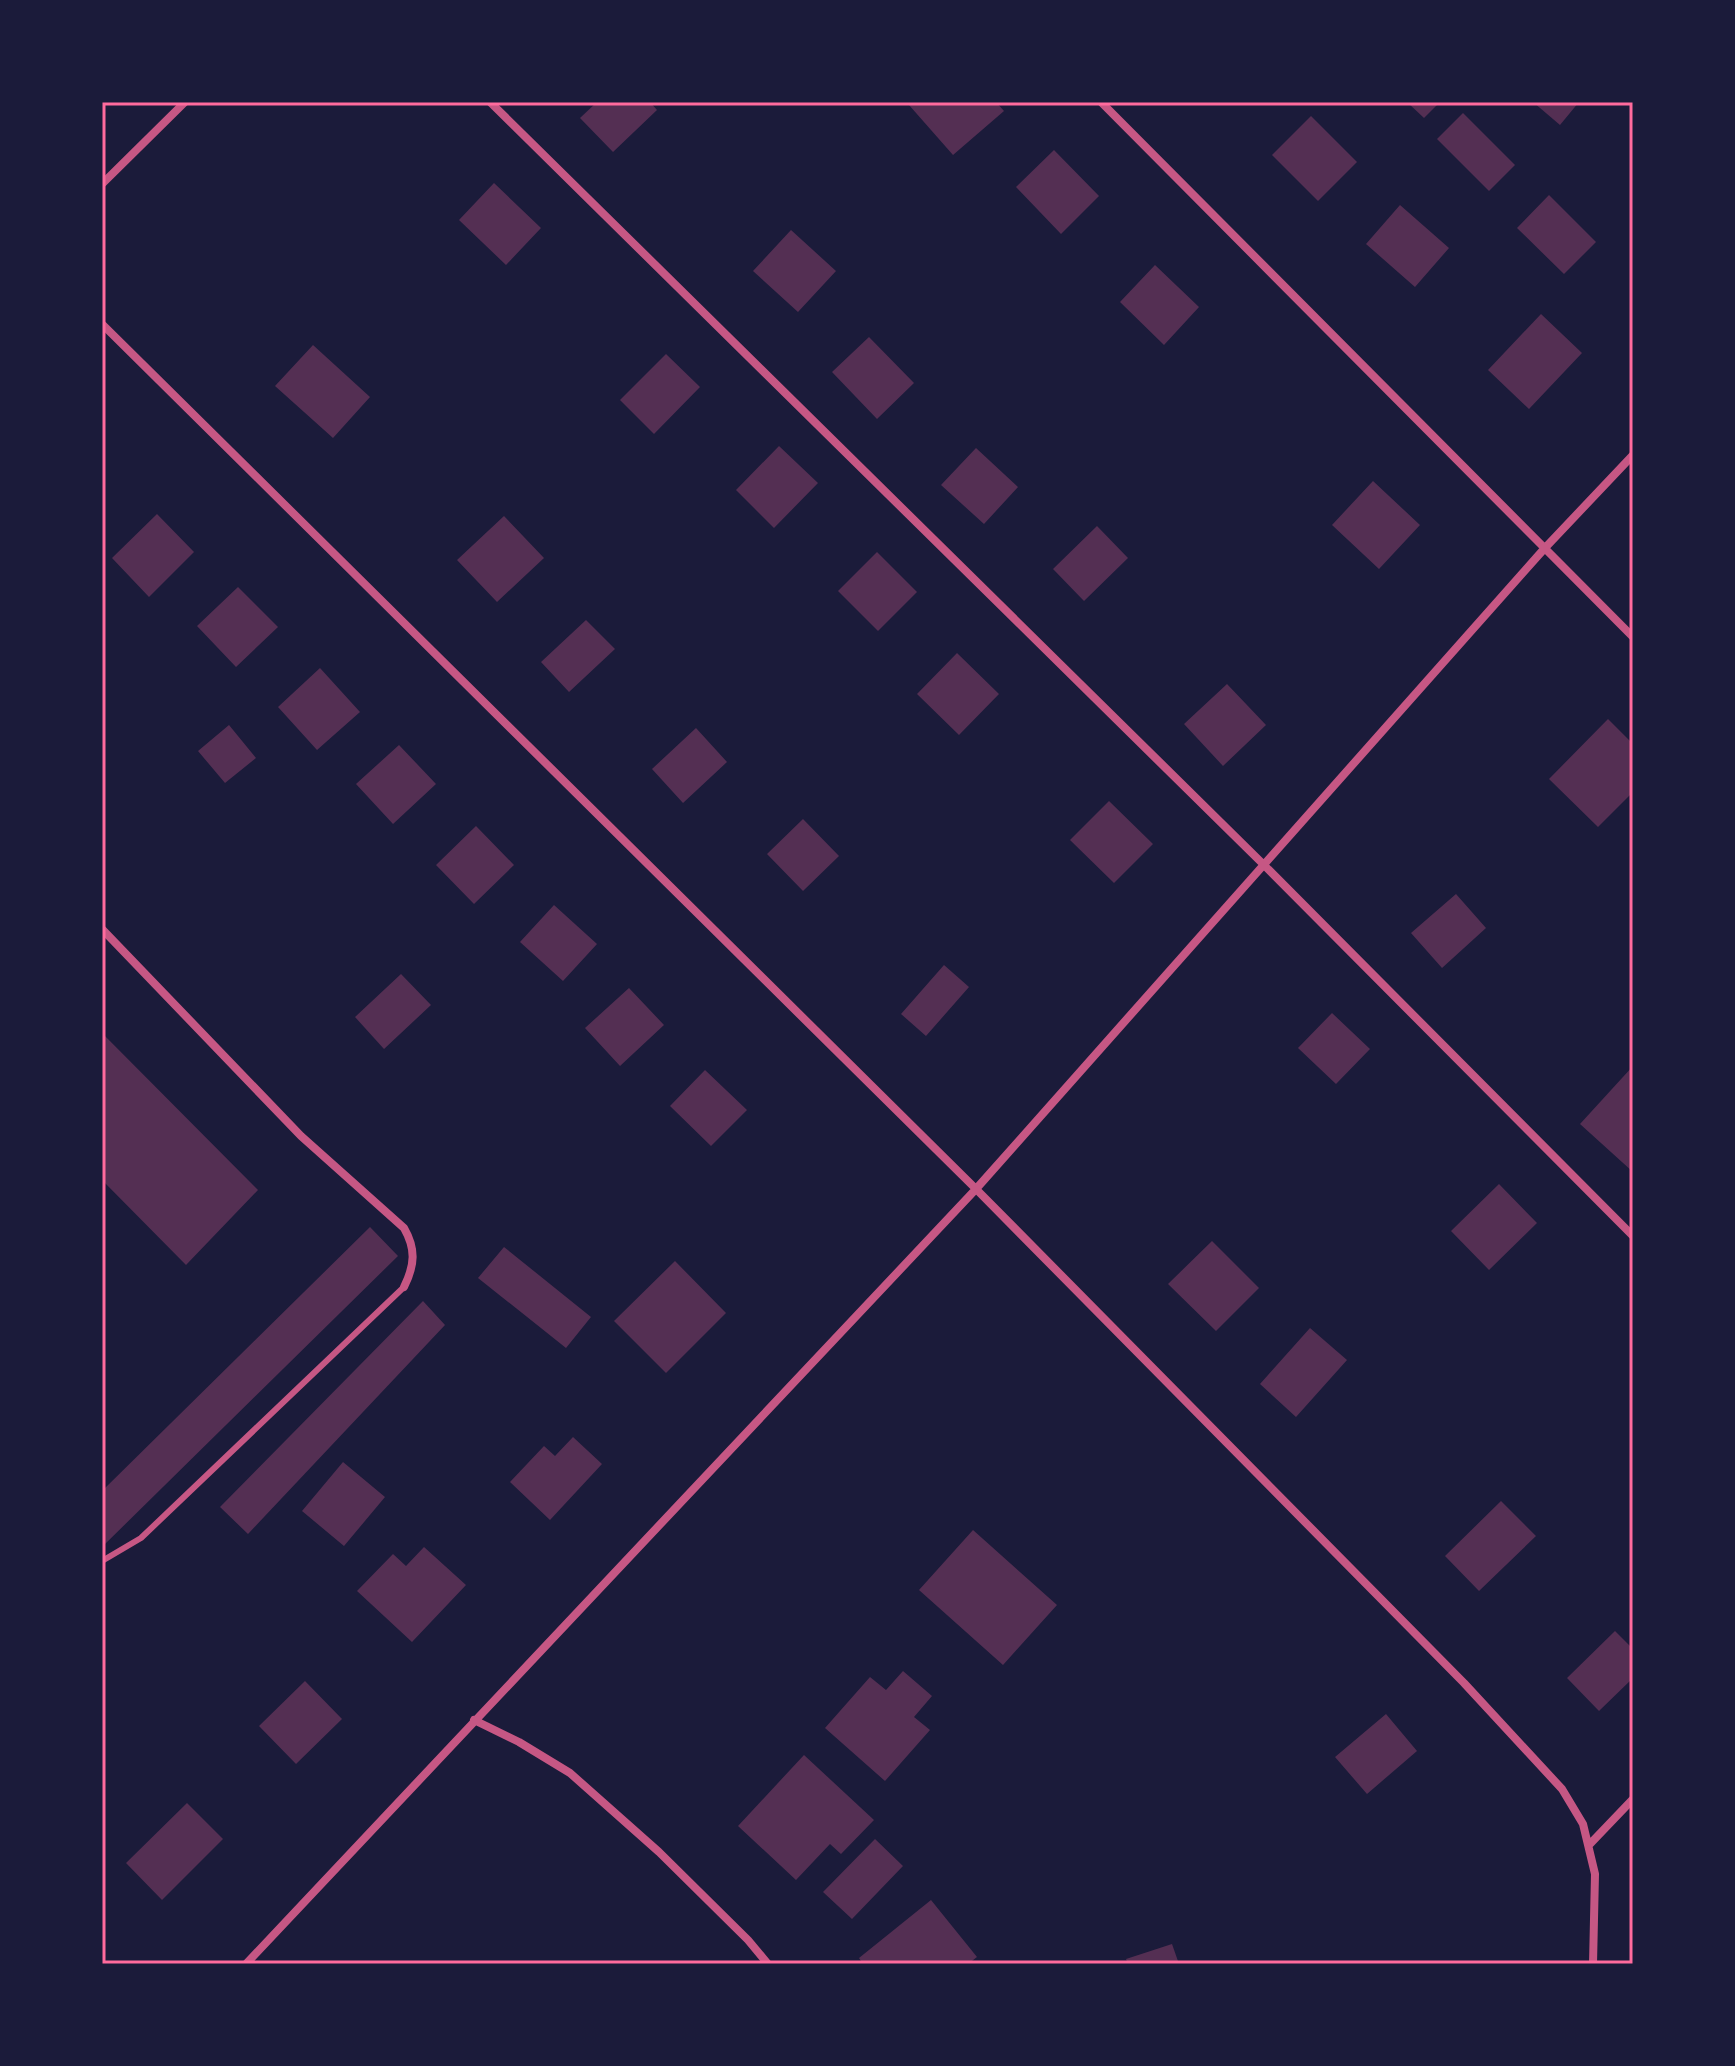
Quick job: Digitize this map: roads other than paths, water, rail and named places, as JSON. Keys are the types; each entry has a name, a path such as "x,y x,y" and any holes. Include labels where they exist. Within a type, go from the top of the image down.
{"street":[{"path":"102,184 185,102"},
{"path":"490,102 1262,863 1633,1236"},
{"path":"1101,102 1633,637"},
{"path":"102,324 976,1189 1528,1750 1562,1789 1583,1824 1595,1874 1593,1964"},
{"path":"246,1964 976,1189 1262,863 1544,549 1633,455"},
{"path":"102,929 301,1136 404,1228 412,1242 414,1256 412,1271 404,1287"},
{"path":"474,1720 519,1742 570,1773 659,1852 748,1940 768,1964"},
{"path":"1589,1845 1633,1799"}],"lane":[{"path":"102,1561 141,1538 404,1287"}]}
